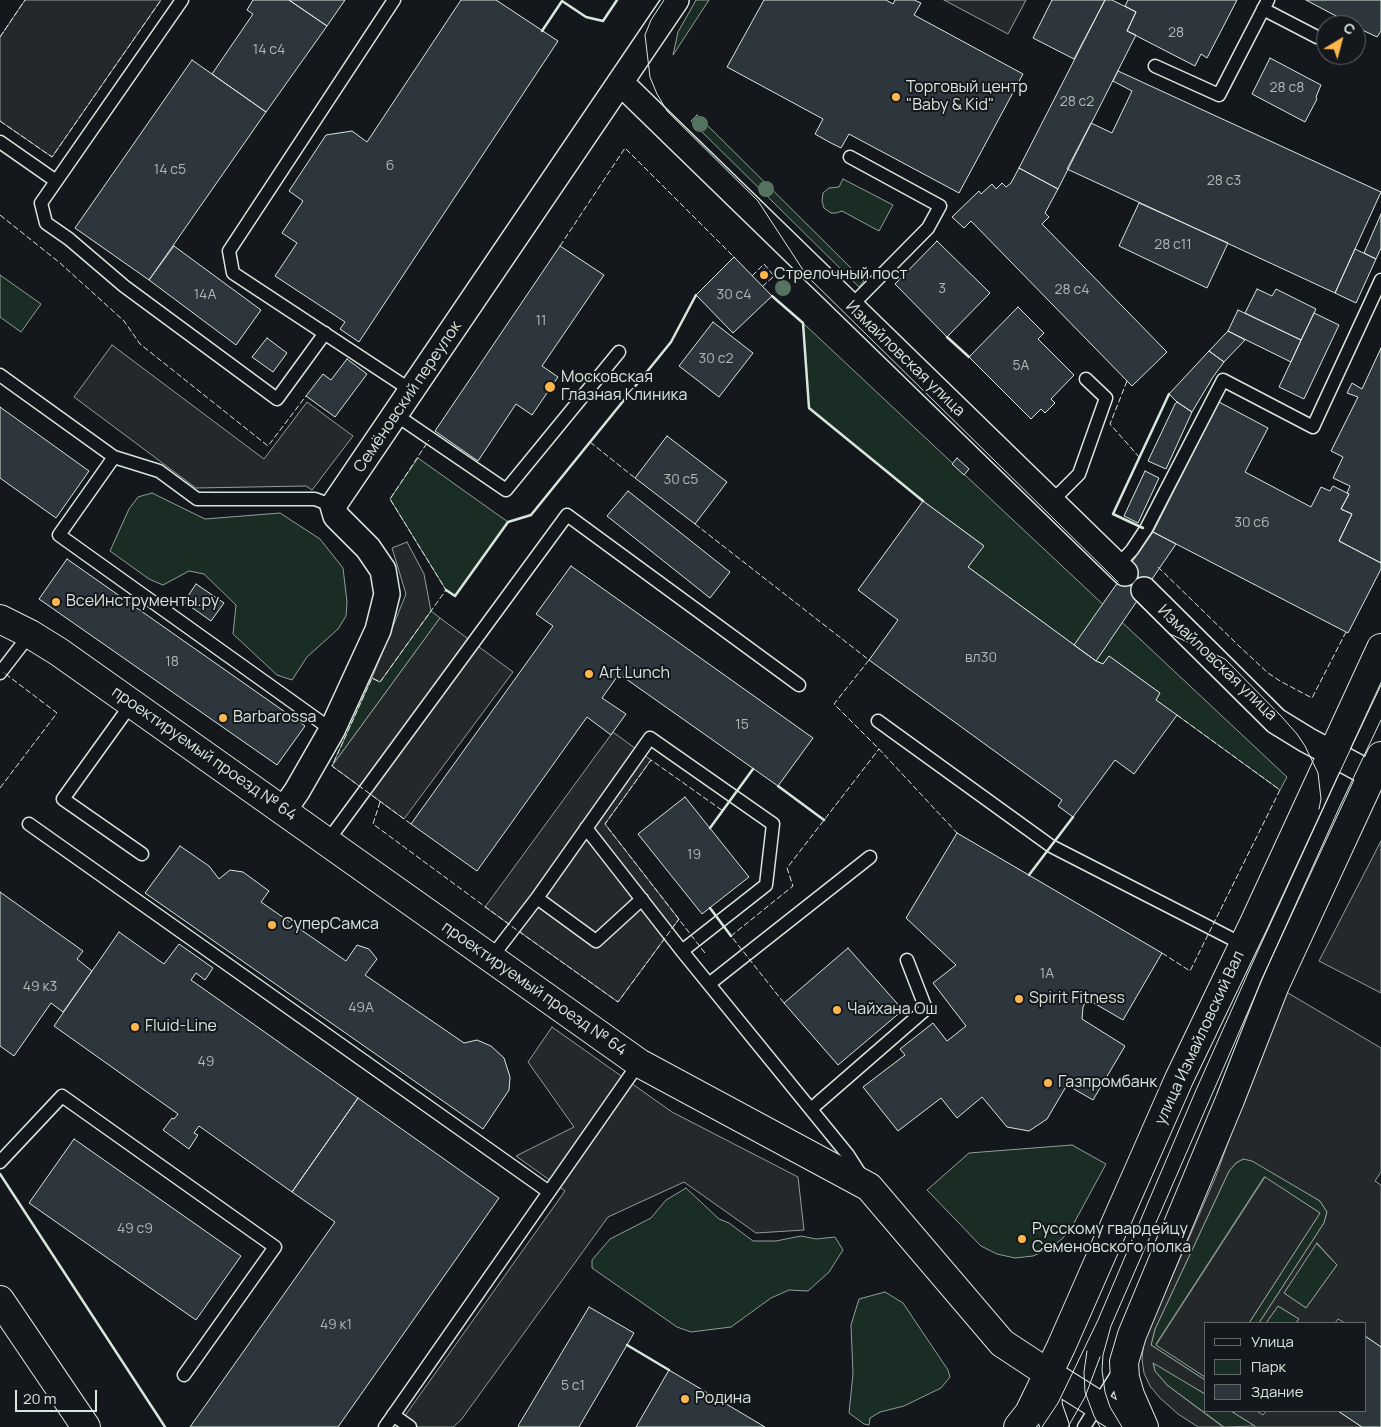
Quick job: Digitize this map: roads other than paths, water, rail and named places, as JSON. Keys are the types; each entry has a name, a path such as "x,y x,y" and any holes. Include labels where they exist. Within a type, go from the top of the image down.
{"main road":[{"name":"проектируемый проезд № 64","path":"0,619 30,634 59,652 639,1063 869,1187 1002,1342 1049,1374 1091,1416 1133,1427"},
{"name":"улица Измайловский Вал","path":"1018,1427 1029,1413 1078,1312 1179,1079 1244,945 1381,648"},
{"path":"1144,1427 1124,1378 1124,1362 1132,1335 1230,1100 1274,985 1376,766"},
{"path":"0,1300 86,1427"},
{"path":"1049,1374 1047,1390 1048,1407 1056,1427"}],"street":[{"name":"Семёновский переулок","path":"333,506 676,0"},
{"name":"Измайловская улица","path":"621,83 1121,569"},
{"path":"283,810 297,791 332,730 378,630 387,594 382,570 368,548 336,516 333,506"},
{"name":"Измайловская улица","path":"1144,590 1276,722 1331,754 1376,766"}],"lane":[{"path":"182,0 41,203 46,224 69,240 124,286 277,399 325,333"},
{"path":"394,0 229,251 233,273 412,391"},
{"path":"1155,66 1219,95 1265,4 1316,36"},
{"path":"0,142 56,181"},
{"path":"850,157 940,206 928,228 851,306"},
{"path":"1121,569 1146,529 1223,380 1313,427 1381,280"},
{"path":"396,414 506,490 619,352"},
{"path":"0,375 114,457 159,471 197,499 315,498 333,506"},
{"path":"1052,501 1079,474 1106,398 1086,379"},
{"path":"114,457 59,535 332,730"},
{"path":"327,842 567,515 799,685"},
{"path":"0,673 30,634"},
{"path":"132,703 63,799 142,854"},
{"path":"878,721 1051,846 1244,945"},
{"path":"491,958 537,898 650,738 773,824 766,885 682,952"},
{"path":"29,824 549,1192"},
{"path":"586,828 682,952 848,1155 869,1187"},
{"path":"709,984 870,858"},
{"path":"537,898 596,941 642,899"},
{"path":"810,1109 926,1009 907,960"},
{"path":"385,1427 639,1063"},
{"path":"0,1162 62,1096 275,1247 184,1375"},
{"path":"1091,1416 1124,1362"},
{"path":"393,1415 410,1427"}],"tram line":[{"path":"664,0 651,20 645,35 650,77 667,111 758,201 807,276 1118,582"},
{"path":"1137,601 1170,634 1225,659 1297,734 1318,773 1321,799 1319,809"},
{"path":"1042,1427 1058,1403 1098,1320 1196,1090 1257,953 1381,685"},
{"path":"1122,1427 1110,1407 1105,1392 1102,1370 1103,1355 1111,1326 1271,959 1381,720"},
{"path":"1087,1351 1084,1372 1085,1392 1100,1427"},
{"path":"1068,1427 1085,1397 1100,1357"}],"place":[{"name":"Торговый центр \"Baby & Kid\"","path":"896,97"},
{"name":"Стрелочный пост","path":"764,275"},
{"name":"Московская Глазная Клиника","path":"550,387"},
{"name":"ВсеИнструменты.ру","path":"56,602"},
{"name":"Art Lunch","path":"589,674"},
{"name":"Barbarossa","path":"223,718"},
{"name":"СуперСамса","path":"272,925"},
{"name":"Spirit Fitness","path":"1019,999"},
{"name":"Чайхана Ош","path":"837,1010"},
{"name":"Fluid-Line","path":"135,1027"},
{"name":"Газпромбанк","path":"1048,1083"},
{"name":"Русскому гвардейцу Семеновского полка","path":"1022,1239"},
{"name":"Родина","path":"685,1399"}]}
